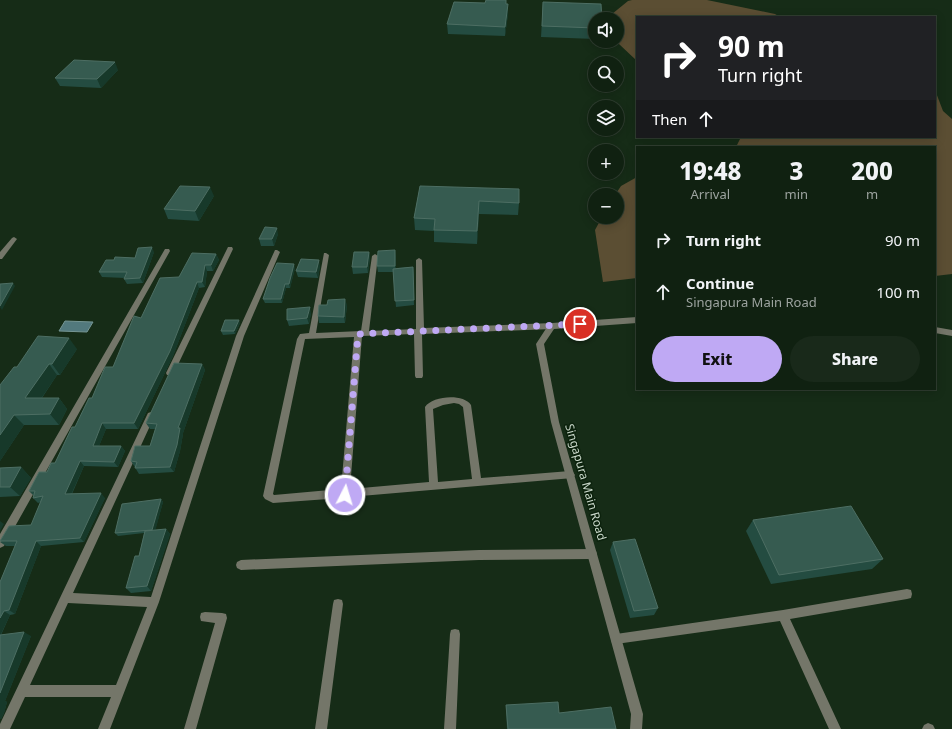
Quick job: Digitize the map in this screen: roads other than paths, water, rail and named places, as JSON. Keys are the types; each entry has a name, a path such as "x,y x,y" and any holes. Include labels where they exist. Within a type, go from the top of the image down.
{"street":[{"path":"0,257 14,239"},
{"path":"167,379 230,249"},
{"path":"0,543 167,251"},
{"path":"104,729 154,602 240,336 277,252"},
{"path":"312,336 326,255"},
{"path":"345,495 362,333 375,256"},
{"path":"419,260 419,376"},
{"path":"570,475 345,495 272,500 268,496 301,339 305,336 552,326 636,320"},
{"name":"Singapura Main Road","path":"552,326 540,344 555,422 637,714 636,729"},
{"path":"936,330 952,333"},
{"path":"434,486 429,407 439,402 459,400 464,401 467,405 477,483"},
{"path":"4,729 154,408"},
{"path":"241,565 466,556 592,554"},
{"path":"616,639 783,615 907,594"},
{"path":"65,598 154,602"},
{"path":"321,729 338,604"},
{"path":"783,615 835,729"},
{"path":"190,729 222,618 205,617"},
{"path":"450,729 455,634"},
{"path":"22,691 118,691"}],"water":[{"path":"65,321 93,322 87,332 59,331"}]}
